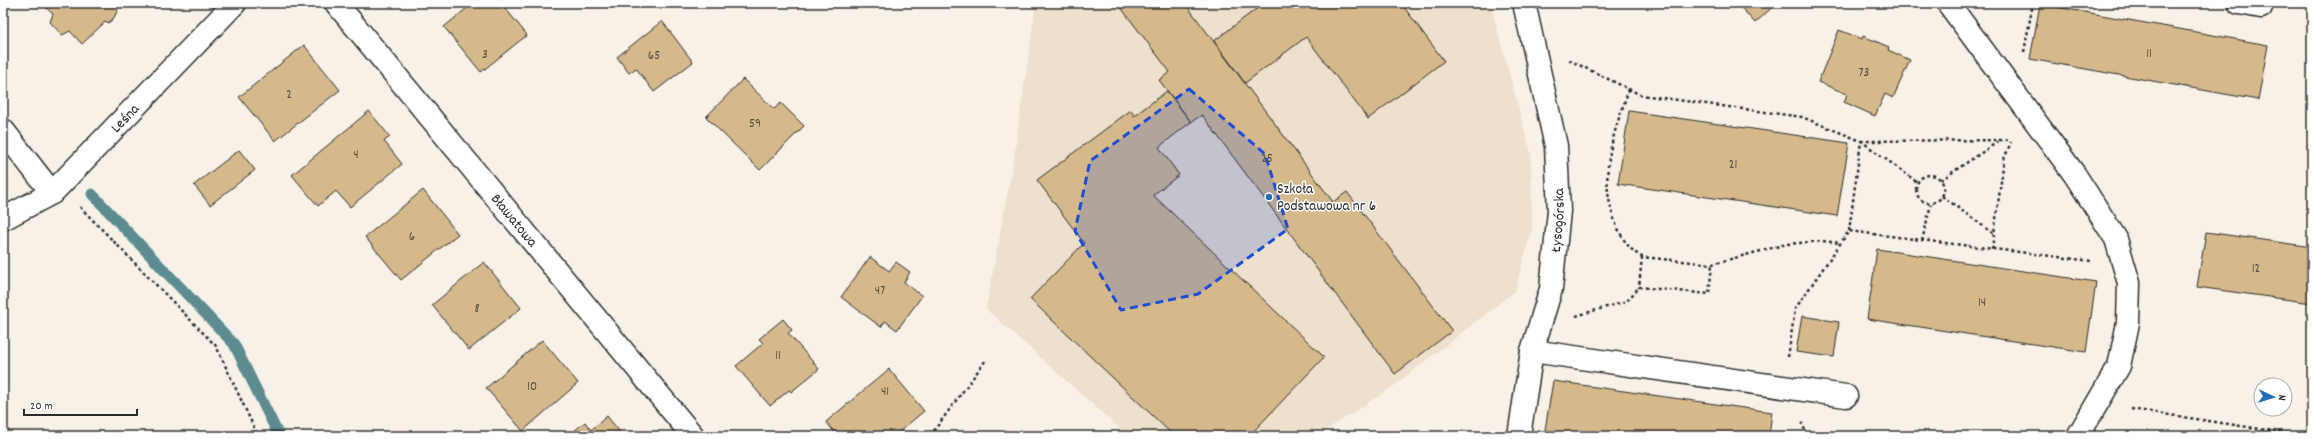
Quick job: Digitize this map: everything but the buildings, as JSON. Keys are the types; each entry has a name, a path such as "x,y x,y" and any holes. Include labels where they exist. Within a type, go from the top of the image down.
{"street":[{"name":"Leśna","path":"3,219 56,190 235,3"},
{"name":"Bławatowa","path":"336,3 693,436"},
{"name":"Łysogórska","path":"1519,436 1532,351 1551,288 1559,211 1556,146 1524,3"},
{"path":"1948,3 2075,175 2116,239 2129,283 2128,323 2119,366 2078,436"},
{"path":"2239,3 2261,7"},
{"path":"3,130 56,190"},
{"path":"1532,351 1846,396"}],"path":[{"path":"1533,42 1641,95 1802,117 1861,141 1917,182"},
{"path":"1629,89 1614,134 1606,183 1611,210 1624,242 1633,251 1642,257 1712,264 1787,244 1822,241 1841,242"},
{"path":"1941,180 2000,140"},
{"path":"1861,141 2012,140 2004,159 1992,249"},
{"path":"1808,436 1784,387 1795,309 1849,231 1861,141"},
{"path":"1929,175 1941,180 1944,189 1938,202 1931,204 1924,202 1917,196 1917,182 1929,175"},
{"path":"56,190 216,346 258,436"},
{"path":"1942,196 1994,234"},
{"path":"1922,240 1931,204"},
{"path":"1849,231 2124,266"},
{"path":"1575,316 1627,301 1639,286 1642,257"},
{"path":"1639,286 1709,294 1712,264"},
{"path":"930,436 986,360"},
{"path":"2096,404 2306,436"}],"highlighted area":[{"path":"1189,89 1265,154 1288,229 1198,294 1121,310 1075,231 1090,161"}],"shaded area":[{"name":"Szkoła Podstawowa nr 6","path":"1036,3 1490,3 1531,154 1532,229 1515,291 1391,388 1317,436 1128,436 986,309 1013,164"}],"waterway":[{"path":"92,194 234,344 279,436"}],"place":[{"name":"Szkoła Podstawowa nr 6","path":"1269,197"}]}
